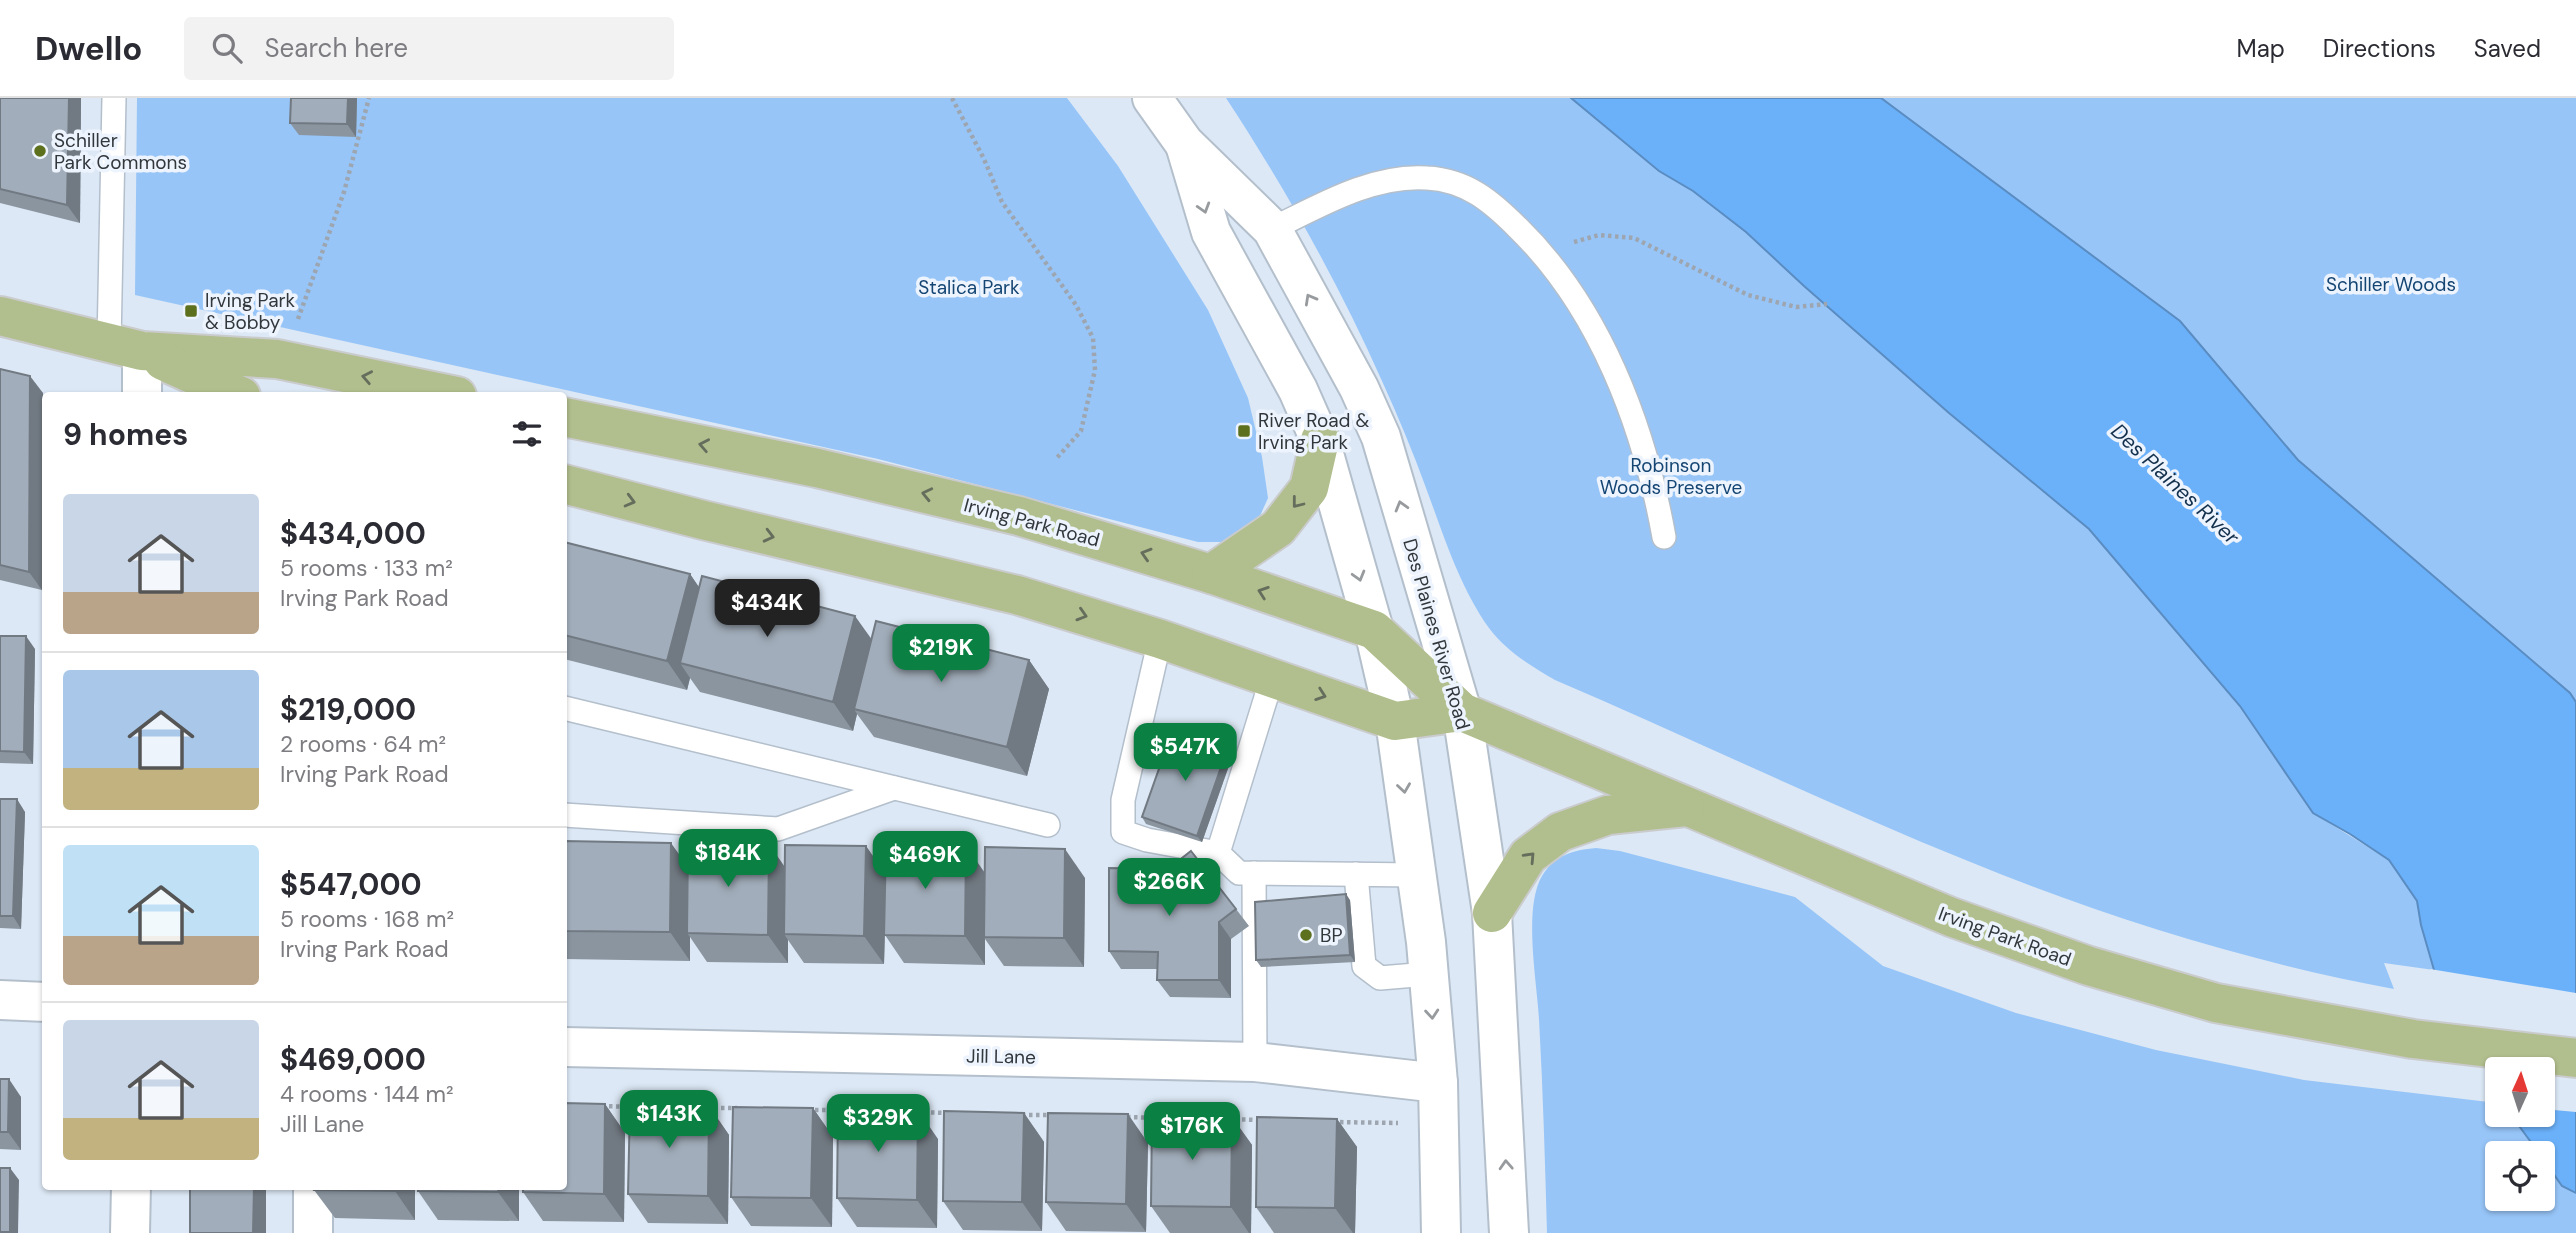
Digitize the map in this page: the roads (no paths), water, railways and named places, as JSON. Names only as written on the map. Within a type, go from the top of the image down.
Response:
[{"type":"main road","name":"Des Plaines River Road","points":[[1152,98],[1184,143],[1272,229],[1359,388],[1381,437],[1462,712],[1492,914],[1509,1233]]},
{"type":"main road","name":"Des Plaines River Road","points":[[1184,143],[1211,232],[1298,390],[1320,440],[1374,630],[1395,721],[1428,974],[1438,1083],[1441,1233]]},
{"type":"main road","points":[[0,316],[125,347],[232,392]]},
{"type":"main road","points":[[125,347],[141,392]]},
{"type":"main road","points":[[125,347],[277,359],[438,392]]},
{"type":"main road","name":"Irving Park Road","points":[[567,418],[817,468],[1006,513],[1211,574],[1374,630],[1462,712],[1951,917],[2089,966],[2216,1003],[2413,1039],[2576,1058]]},
{"type":"main road","points":[[1211,574],[1278,528],[1309,488],[1320,440]]},
{"type":"main road","name":"Irving Park Road","points":[[567,485],[1017,595],[1160,639],[1395,721],[1462,712]]},
{"type":"main road","points":[[1492,914],[1528,856],[1560,832],[1608,815],[1691,806]]},
{"type":"main road","points":[[0,1000],[42,1003]]},
{"type":"main road","name":"Jill Lane","points":[[567,1047],[1255,1062],[1438,1083]]},
{"type":"main road","points":[[130,1233],[131,1190]]},
{"type":"main road","points":[[313,1190],[313,1233]]},
{"type":"lane","points":[[114,98],[125,347]]},
{"type":"lane","points":[[1272,229],[1323,204],[1396,179],[1429,178],[1460,185],[1492,202],[1542,251],[1586,316],[1613,370],[1640,438],[1657,495],[1664,537]]},
{"type":"lane","points":[[1160,639],[1123,800],[1123,832],[1147,841],[1218,853],[1239,873],[1416,875]]},
{"type":"lane","points":[[1218,853],[1272,678]]},
{"type":"lane","points":[[567,709],[1048,825]]},
{"type":"lane","points":[[567,815],[778,829],[894,788]]},
{"type":"lane","points":[[1254,873],[1255,1062]]},
{"type":"lane","points":[[1356,874],[1364,966],[1380,978],[1428,974]]},
{"type":"water","name":"Des Plaines River","points":[[1571,98],[1881,98],[2180,321],[2298,460],[2570,693],[2576,702],[2576,1193],[2562,1186],[2555,1176],[2555,1141],[2530,1141],[2520,1127],[2555,1127],[2555,1057],[2485,1057],[2485,1069],[2434,970],[2417,901],[2389,860],[2313,813],[2240,706],[2089,529],[1949,413],[1746,232],[1693,191],[1659,171]]},
{"type":"place","name":"Schiller Park Commons","points":[[40,151]]},
{"type":"place","name":"Irving Park & Bobby","points":[[191,311]]},
{"type":"place","name":"River Road & Irving Park","points":[[1244,431]]},
{"type":"place","name":"BP","points":[[1306,935]]},
{"type":"park label","name":"Schiller Woods","points":[[2391,284]]},
{"type":"park label","name":"Stalica Park","points":[[969,287]]},
{"type":"park label","name":"Robinson Woods Preserve","points":[[1671,476]]}]
